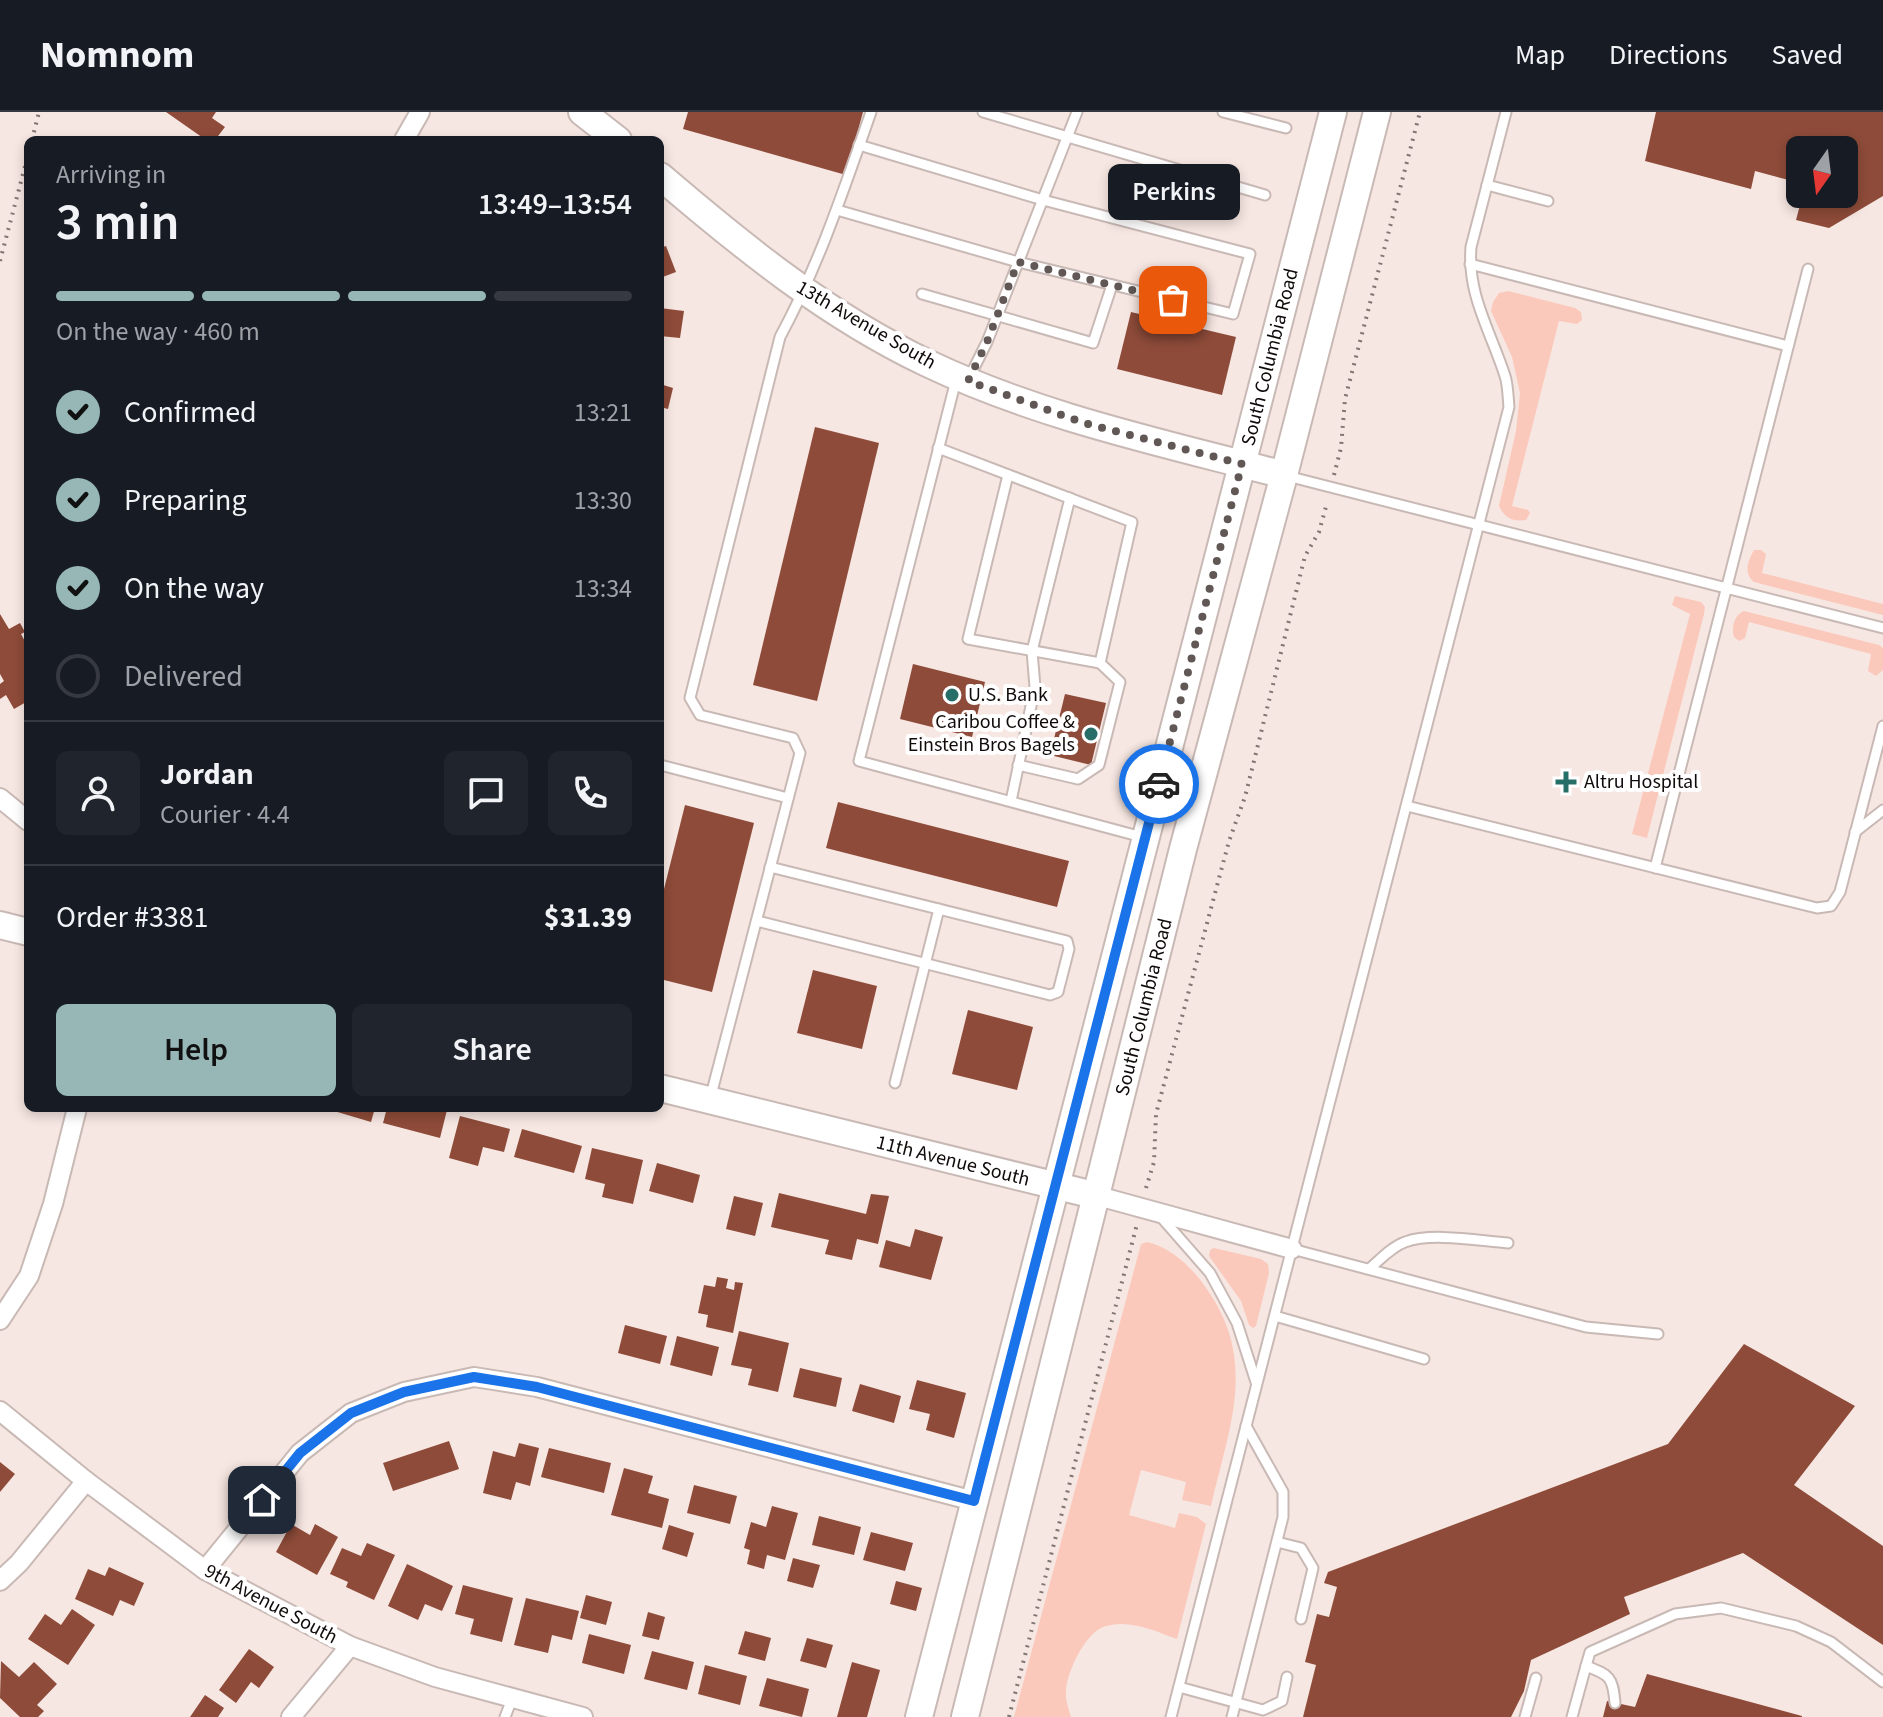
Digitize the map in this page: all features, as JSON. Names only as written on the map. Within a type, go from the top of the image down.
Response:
[{"type":"main road","points":[[582,112],[613,136]]},
{"type":"main road","name":"South Columbia Road","points":[[919,1717],[1333,112]]},
{"type":"main road","name":"South Columbia Road","points":[[965,1717],[1183,849],[1284,475],[1377,112]]},
{"type":"main road","name":"13th Avenue South","points":[[664,179],[805,291],[864,329],[927,363],[1084,423],[1284,475]]},
{"type":"main road","points":[[0,925],[24,931]]},
{"type":"main road","name":"11th Avenue South","points":[[664,1089],[1098,1196]]},
{"type":"street","points":[[406,136],[420,112]]},
{"type":"street","points":[[0,798],[24,818]]},
{"type":"street","points":[[0,1320],[29,1276],[53,1204],[76,1112]]},
{"type":"street","name":"11th Avenue South","points":[[1098,1196],[1292,1249]]},
{"type":"street","points":[[205,1570],[300,1453],[351,1413],[404,1392],[474,1377],[537,1387],[974,1501]]},
{"type":"street","name":"9th Avenue South","points":[[0,1411],[86,1481],[205,1570],[350,1646],[435,1677],[583,1717]]},
{"type":"street","points":[[0,1581],[19,1563],[86,1481]]},
{"type":"street","points":[[291,1717],[350,1646]]},
{"type":"lane","points":[[710,1101],[800,753],[793,738],[700,715],[690,698],[780,337],[805,291],[871,112]]},
{"type":"lane","points":[[983,112],[1265,195]]},
{"type":"lane","points":[[1077,112],[996,317],[962,378],[938,448],[859,761],[1145,838]]},
{"type":"lane","points":[[1223,112],[1286,128]]},
{"type":"lane","points":[[1171,1717],[1509,407],[1507,379],[1474,296],[1470,264],[1471,247],[1506,112]]},
{"type":"lane","points":[[837,210],[1018,262],[1233,314],[1250,254],[1043,200],[859,145]]},
{"type":"lane","points":[[1487,185],[1548,201]]},
{"type":"lane","points":[[1470,264],[1788,346]]},
{"type":"lane","points":[[1655,868],[1808,269]]},
{"type":"lane","points":[[922,294],[1093,343],[1112,285]]},
{"type":"lane","points":[[938,448],[1132,522],[1100,663]]},
{"type":"lane","points":[[1008,475],[968,639],[1100,663],[1120,682],[1099,765],[1078,779],[1018,765]]},
{"type":"lane","points":[[1284,475],[1883,628]]},
{"type":"lane","points":[[1011,801],[1035,687],[1032,651],[1070,498]]},
{"type":"lane","points":[[1407,806],[1817,908],[1831,906],[1840,892],[1883,726]]},
{"type":"lane","points":[[664,766],[788,798]]},
{"type":"lane","points":[[1855,832],[1883,810]]},
{"type":"lane","points":[[757,921],[1050,995],[1058,992],[1066,964],[1067,941],[770,867]]},
{"type":"lane","points":[[895,1083],[939,909]]},
{"type":"lane","points":[[1157,1212],[1210,1273],[1237,1323],[1257,1386]]},
{"type":"lane","points":[[1369,1269],[1394,1247],[1407,1241],[1443,1238],[1508,1243]]},
{"type":"lane","points":[[1292,1249],[1586,1327],[1658,1334]]},
{"type":"lane","points":[[1275,1316],[1424,1359]]},
{"type":"lane","points":[[1232,1717],[1283,1517],[1283,1492],[1246,1426]]},
{"type":"lane","points":[[1277,1542],[1301,1548],[1313,1568],[1301,1619]]},
{"type":"lane","points":[[1572,1717],[1590,1652],[1675,1614],[1721,1608],[1796,1626],[1831,1642],[1883,1682]]},
{"type":"lane","points":[[1586,1666],[1607,1674],[1614,1685],[1615,1703]]},
{"type":"lane","points":[[1179,1687],[1263,1710],[1282,1701],[1287,1677]]},
{"type":"lane","points":[[1525,1717],[1536,1678]]},
{"type":"lane","points":[[505,1717],[512,1699]]},
{"type":"path","points":[[33,136],[39,112]]},
{"type":"path","points":[[1339,456],[1345,399],[1420,112]]},
{"type":"path","points":[[0,261],[24,170]]},
{"type":"path","points":[[1154,1162],[1156,1114],[1229,841],[1245,797],[1305,556],[1319,532]]},
{"type":"path","points":[[1009,1717],[1130,1258]]},
{"type":"shaded area","points":[[1508,291],[1575,308],[1581,312],[1582,320],[1577,324],[1559,321],[1512,506],[1528,510],[1530,513],[1526,520],[1513,520],[1499,506],[1516,431],[1520,393],[1512,357],[1491,311],[1499,293]]},
{"type":"shaded area","points":[[1754,550],[1766,554],[1762,573],[1883,604],[1883,615],[1754,582],[1748,571],[1748,563]]},
{"type":"shaded area","points":[[1675,596],[1701,602],[1705,607],[1647,838],[1632,834],[1690,614],[1672,605]]},
{"type":"shaded area","points":[[1744,611],[1879,645],[1883,648],[1883,670],[1876,676],[1868,671],[1871,654],[1749,622],[1745,638],[1739,641],[1734,637],[1733,626],[1738,615]]},
{"type":"shaded area","points":[[1147,1242],[1177,1257],[1201,1281],[1219,1309],[1230,1337],[1235,1364],[1232,1418],[1211,1506],[1182,1500],[1186,1482],[1141,1470],[1129,1515],[1175,1528],[1179,1513],[1197,1517],[1206,1524],[1177,1639],[1132,1625],[1103,1627],[1083,1646],[1069,1675],[1066,1695],[1071,1717],[1014,1717],[1141,1244]]},
{"type":"shaded area","points":[[1214,1248],[1261,1259],[1268,1264],[1269,1273],[1253,1328],[1249,1325],[1241,1301],[1209,1256]]},
{"type":"building","points":[[166,112],[216,112],[212,118],[225,127],[218,136],[200,136]]},
{"type":"building","points":[[688,112],[863,112],[846,175],[683,129]]},
{"type":"building","points":[[1656,112],[1883,112],[1883,196],[1829,228],[1796,220],[1799,208],[1858,208],[1858,136],[1786,136],[1786,179],[1755,171],[1751,189],[1645,161]]},
{"type":"building","points":[[664,247],[676,272],[664,276]]},
{"type":"building","points":[[664,308],[684,311],[680,338],[664,336]]},
{"type":"building","points":[[1131,312],[1236,337],[1222,395],[1117,369]]},
{"type":"building","points":[[664,385],[673,388],[668,409],[664,408]]},
{"type":"building","points":[[815,427],[879,443],[817,701],[753,685]]},
{"type":"building","points":[[0,614],[9,629],[20,623],[24,630],[21,634],[24,640],[24,703],[14,709],[6,695],[0,699],[0,684],[4,681],[0,674]]},
{"type":"building","points":[[913,664],[985,682],[972,737],[900,719]]},
{"type":"building","points":[[1065,694],[1106,703],[1091,765],[1050,755]]},
{"type":"building","points":[[838,802],[1069,861],[1057,907],[826,848]]},
{"type":"building","points":[[685,805],[754,823],[712,992],[664,980],[664,889]]},
{"type":"building","points":[[813,970],[877,986],[862,1049],[797,1033]]},
{"type":"building","points":[[968,1010],[1033,1027],[1017,1090],[952,1074]]},
{"type":"building","points":[[337,1112],[374,1112],[371,1122]]},
{"type":"building","points":[[386,1112],[446,1112],[440,1138],[383,1123]]},
{"type":"building","points":[[460,1116],[510,1129],[504,1152],[483,1147],[478,1166],[449,1158]]},
{"type":"building","points":[[522,1129],[582,1146],[574,1173],[514,1157]]},
{"type":"building","points":[[592,1148],[643,1160],[633,1204],[602,1197],[605,1184],[585,1179]]},
{"type":"building","points":[[657,1163],[700,1175],[693,1203],[649,1191]]},
{"type":"building","points":[[779,1193],[866,1214],[871,1194],[889,1196],[878,1244],[857,1239],[852,1260],[825,1254],[829,1240],[771,1227]]},
{"type":"building","points":[[734,1196],[763,1203],[755,1236],[726,1229]]},
{"type":"building","points":[[915,1229],[943,1237],[931,1280],[879,1267],[886,1240],[910,1247]]},
{"type":"building","points":[[717,1277],[728,1279],[726,1288],[734,1290],[735,1282],[743,1283],[733,1333],[706,1327],[708,1315],[698,1313],[704,1285],[715,1287]]},
{"type":"building","points":[[625,1325],[667,1336],[660,1364],[618,1353]]},
{"type":"building","points":[[739,1331],[789,1343],[778,1392],[748,1385],[752,1369],[731,1365]]},
{"type":"building","points":[[677,1336],[719,1347],[712,1376],[670,1365]]},
{"type":"building","points":[[1744,1344],[1855,1406],[1794,1485],[1883,1546],[1883,1645],[1743,1553],[1624,1597],[1630,1614],[1531,1660],[1524,1691],[1511,1717],[1303,1717],[1316,1665],[1305,1662],[1317,1614],[1329,1617],[1337,1587],[1324,1583],[1328,1572],[1668,1444]]},
{"type":"building","points":[[800,1368],[842,1378],[836,1407],[793,1397]]},
{"type":"building","points":[[917,1380],[966,1393],[954,1438],[926,1430],[930,1414],[909,1409]]},
{"type":"building","points":[[860,1384],[901,1396],[894,1423],[852,1411]]},
{"type":"building","points":[[449,1441],[459,1469],[393,1491],[383,1463]]},
{"type":"building","points":[[519,1443],[539,1448],[530,1486],[516,1482],[511,1500],[483,1493],[493,1451],[515,1457]]},
{"type":"building","points":[[549,1448],[611,1463],[604,1493],[541,1477]]},
{"type":"building","points":[[0,1462],[15,1474],[0,1492]]},
{"type":"building","points":[[624,1468],[653,1476],[648,1493],[669,1499],[662,1528],[611,1515]]},
{"type":"building","points":[[694,1485],[737,1496],[730,1524],[687,1513]]},
{"type":"building","points":[[772,1506],[798,1513],[785,1560],[767,1555],[764,1569],[747,1564],[750,1550],[744,1548],[751,1522],[766,1527]]},
{"type":"building","points":[[819,1516],[861,1527],[854,1555],[812,1545]]},
{"type":"building","points":[[291,1524],[310,1535],[315,1524],[338,1537],[317,1575],[276,1552]]},
{"type":"building","points":[[669,1525],[694,1533],[687,1557],[662,1549]]},
{"type":"building","points":[[871,1532],[913,1543],[905,1571],[863,1560]]},
{"type":"building","points":[[367,1543],[395,1555],[374,1600],[346,1587],[348,1582],[330,1574],[342,1548],[361,1556]]},
{"type":"building","points":[[793,1558],[820,1565],[813,1588],[787,1581]]},
{"type":"building","points":[[407,1564],[453,1586],[442,1611],[425,1604],[418,1620],[388,1606]]},
{"type":"building","points":[[109,1567],[144,1583],[134,1606],[120,1600],[113,1616],[75,1599],[88,1569],[105,1576]]},
{"type":"building","points":[[896,1581],[922,1588],[916,1611],[890,1604]]},
{"type":"building","points":[[463,1585],[513,1598],[502,1642],[470,1634],[474,1619],[455,1614]]},
{"type":"building","points":[[586,1595],[612,1602],[606,1625],[580,1618]]},
{"type":"building","points":[[526,1598],[579,1611],[572,1640],[552,1635],[548,1653],[514,1645]]},
{"type":"building","points":[[72,1609],[95,1625],[68,1665],[28,1639],[45,1614],[61,1625]]},
{"type":"building","points":[[648,1612],[665,1617],[659,1640],[642,1636]]},
{"type":"building","points":[[745,1631],[771,1638],[765,1661],[738,1654]]},
{"type":"building","points":[[589,1634],[631,1645],[624,1674],[582,1663]]},
{"type":"building","points":[[807,1638],[833,1645],[826,1668],[800,1661]]},
{"type":"building","points":[[249,1649],[274,1667],[259,1688],[251,1682],[236,1703],[219,1690]]},
{"type":"building","points":[[652,1651],[694,1662],[687,1690],[644,1679]]},
{"type":"building","points":[[1,1661],[19,1677],[34,1662],[57,1684],[37,1705],[44,1711],[38,1717],[20,1717],[0,1698]]},
{"type":"building","points":[[852,1662],[880,1670],[867,1717],[837,1717]]},
{"type":"building","points":[[705,1665],[747,1676],[740,1705],[698,1694]]},
{"type":"building","points":[[1647,1674],[1802,1717],[1603,1717],[1607,1701],[1635,1707]]},
{"type":"building","points":[[767,1678],[809,1689],[802,1717],[759,1706]]},
{"type":"building","points":[[205,1695],[224,1708],[218,1717],[190,1717]]},
{"type":"way so far","points":[[1159,784],[1242,464],[1084,423],[968,381],[987,342],[1018,262],[1173,300]]},
{"type":"place","name":"Perkins","points":[[1173,300]]},
{"type":"place","name":"U.S. Bank","points":[[952,695]]},
{"type":"place","name":"Caribou Coffee & Einstein Bros Bagels","points":[[1091,734]]},
{"type":"place","name":"Altru Hospital","points":[[1566,782]]},
{"type":"route","points":[[262,1500],[300,1453],[351,1413],[404,1392],[474,1377],[537,1387],[974,1501],[1159,784]]}]
